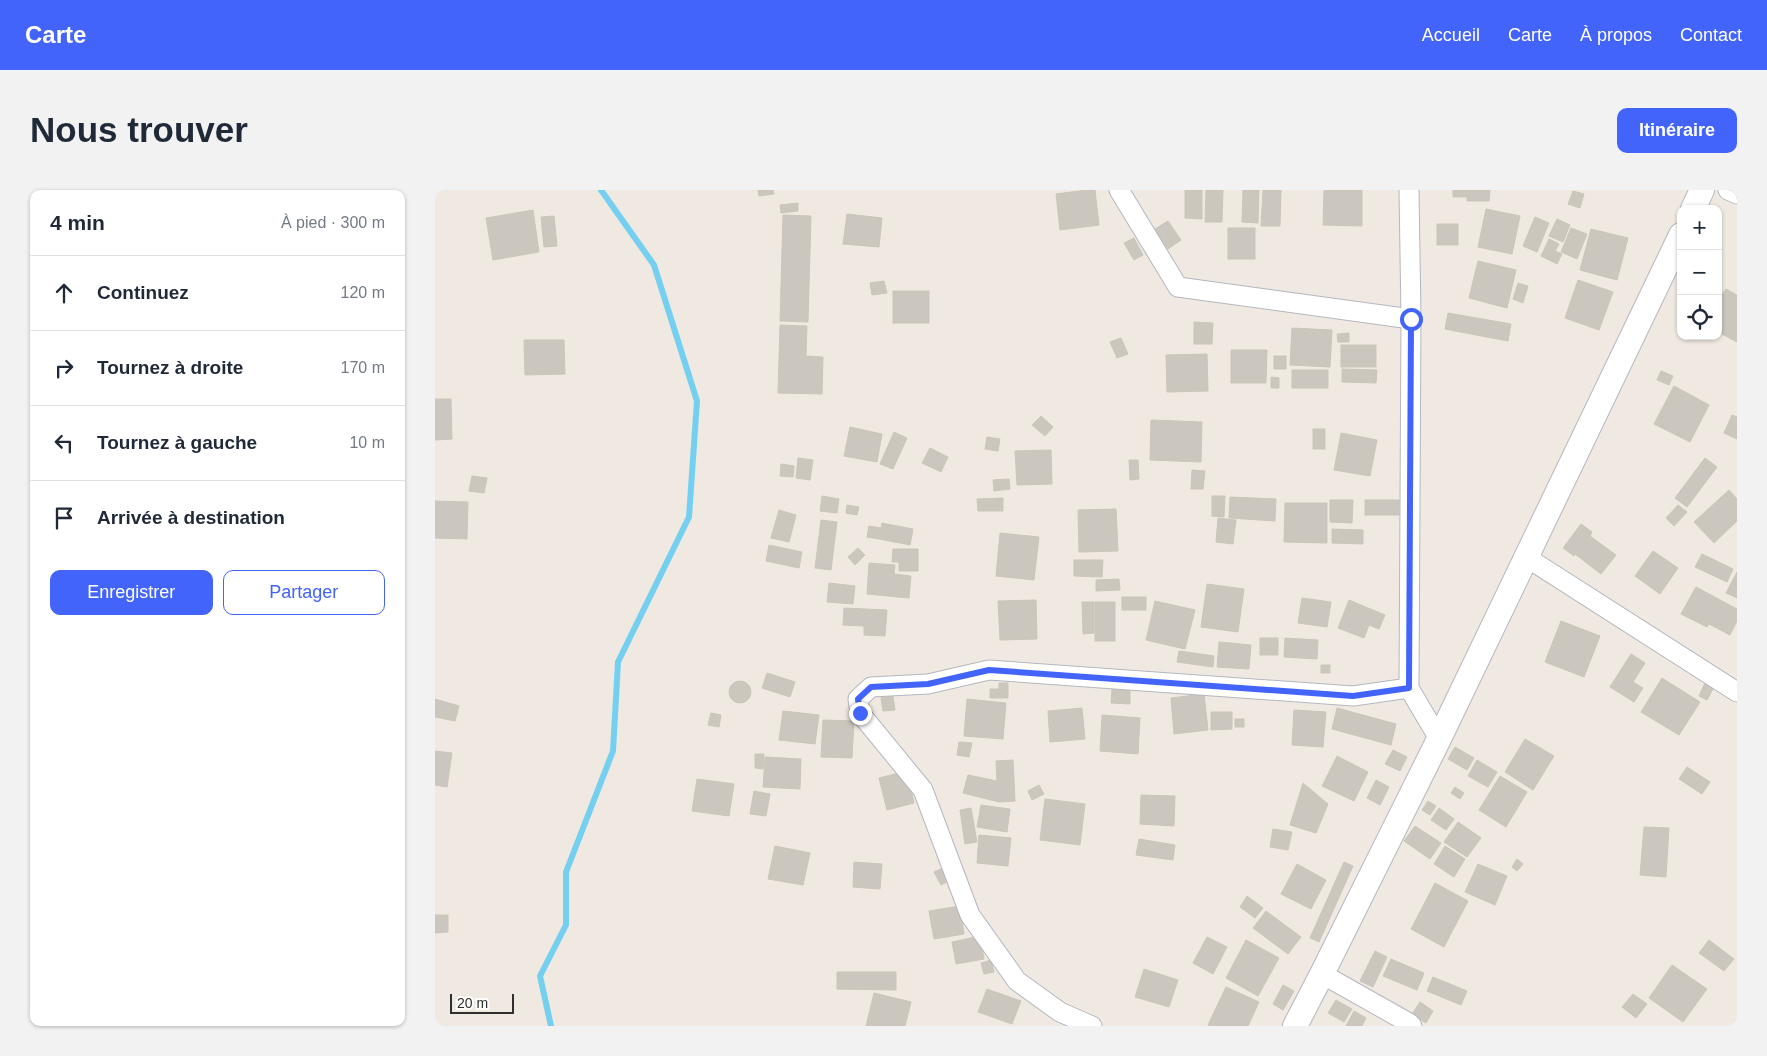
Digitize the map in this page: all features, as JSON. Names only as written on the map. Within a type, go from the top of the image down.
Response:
[{"type":"street","points":[[1119,190],[1178,286],[1411,319]]},
{"type":"street","points":[[1409,190],[1411,319],[1409,688],[1439,738]]},
{"type":"street","points":[[1695,205],[1702,190]]},
{"type":"street","points":[[1728,190],[1737,194]]},
{"type":"street","points":[[1295,1026],[1439,738],[1677,243]]},
{"type":"street","points":[[1526,557],[1737,692]]},
{"type":"street","points":[[1092,1026],[1060,1012],[1017,981],[970,915],[923,790],[860,713],[858,699],[871,687],[928,684],[989,670],[1353,696],[1409,688]]},
{"type":"street","points":[[1322,974],[1412,1026]]},
{"type":"building","points":[[758,190],[773,190],[774,194],[759,196]]},
{"type":"building","points":[[1095,190],[1099,225],[1060,230],[1056,194]]},
{"type":"building","points":[[1185,190],[1202,190],[1202,219],[1185,218]]},
{"type":"building","points":[[1206,190],[1223,190],[1222,222],[1205,222]]},
{"type":"building","points":[[1243,190],[1259,190],[1258,223],[1242,222]]},
{"type":"building","points":[[1263,190],[1281,190],[1280,226],[1261,226]]},
{"type":"building","points":[[1324,190],[1362,190],[1362,226],[1323,225]]},
{"type":"building","points":[[1453,190],[1490,190],[1489,201],[1467,201],[1467,197],[1453,197]]},
{"type":"building","points":[[1573,191],[1584,194],[1580,208],[1568,204]]},
{"type":"building","points":[[798,203],[798,211],[781,213],[780,205]]},
{"type":"building","points":[[1486,209],[1520,216],[1512,254],[1478,247]]},
{"type":"building","points":[[533,210],[539,252],[493,260],[486,218]]},
{"type":"building","points":[[847,214],[882,218],[879,247],[843,244]]},
{"type":"building","points":[[783,215],[811,216],[808,322],[780,321]]},
{"type":"building","points":[[554,216],[557,246],[544,247],[541,217]]},
{"type":"building","points":[[1535,217],[1549,223],[1537,252],[1523,246]]},
{"type":"building","points":[[1557,219],[1570,225],[1563,242],[1549,236]]},
{"type":"building","points":[[1168,221],[1181,240],[1168,249],[1155,229]]},
{"type":"building","points":[[1437,224],[1458,224],[1458,245],[1437,245]]},
{"type":"building","points":[[1228,228],[1255,228],[1255,259],[1228,259]]},
{"type":"building","points":[[1571,228],[1587,234],[1577,259],[1561,252]]},
{"type":"building","points":[[1591,229],[1628,238],[1617,280],[1580,270]]},
{"type":"building","points":[[1134,238],[1143,255],[1134,260],[1124,243]]},
{"type":"building","points":[[1549,239],[1559,244],[1555,251],[1562,254],[1557,264],[1541,256]]},
{"type":"building","points":[[1478,261],[1516,270],[1507,308],[1469,298]]},
{"type":"building","points":[[1578,280],[1613,292],[1599,330],[1565,318]]},
{"type":"building","points":[[884,281],[887,293],[872,295],[870,283]]},
{"type":"building","points":[[1518,283],[1528,286],[1523,303],[1513,299]]},
{"type":"building","points":[[1726,289],[1737,295],[1737,342],[1722,334],[1722,296]]},
{"type":"building","points":[[893,291],[929,291],[929,323],[893,323]]},
{"type":"building","points":[[1448,313],[1511,324],[1508,341],[1445,329]]},
{"type":"building","points":[[1194,322],[1213,323],[1212,344],[1194,344]]},
{"type":"building","points":[[780,325],[807,326],[806,356],[823,357],[822,394],[778,393]]},
{"type":"building","points":[[1292,328],[1332,330],[1330,367],[1290,365]]},
{"type":"building","points":[[1349,333],[1349,342],[1338,342],[1337,334]]},
{"type":"building","points":[[1121,338],[1128,354],[1117,358],[1110,342]]},
{"type":"building","points":[[524,340],[564,340],[565,374],[525,375]]},
{"type":"building","points":[[1341,345],[1376,345],[1376,367],[1341,367]]},
{"type":"building","points":[[1231,350],[1267,350],[1266,383],[1231,383]]},
{"type":"building","points":[[1207,354],[1208,391],[1167,392],[1166,355]]},
{"type":"building","points":[[1274,356],[1286,356],[1286,369],[1274,369]]},
{"type":"building","points":[[1342,369],[1377,370],[1376,383],[1342,382]]},
{"type":"building","points":[[1292,370],[1328,370],[1328,388],[1292,388]]},
{"type":"building","points":[[1661,371],[1673,376],[1669,385],[1657,380]]},
{"type":"building","points":[[1271,377],[1279,378],[1279,388],[1271,388]]},
{"type":"building","points":[[1674,386],[1709,405],[1690,442],[1654,424]]},
{"type":"building","points":[[435,399],[451,399],[452,439],[435,440]]},
{"type":"building","points":[[1732,415],[1737,417],[1737,439],[1724,433]]},
{"type":"building","points":[[1041,416],[1053,427],[1045,436],[1032,425]]},
{"type":"building","points":[[1151,420],[1202,422],[1201,462],[1150,460]]},
{"type":"building","points":[[850,427],[882,434],[877,462],[844,456]]},
{"type":"building","points":[[1313,429],[1325,429],[1325,449],[1313,449]]},
{"type":"building","points":[[894,432],[907,438],[893,469],[880,464]]},
{"type":"building","points":[[1341,433],[1377,440],[1370,476],[1334,470]]},
{"type":"building","points":[[987,437],[1000,439],[998,451],[985,449]]},
{"type":"building","points":[[930,448],[948,457],[941,472],[922,463]]},
{"type":"building","points":[[1051,450],[1052,484],[1017,485],[1015,451]]},
{"type":"building","points":[[798,458],[813,460],[810,480],[796,478]]},
{"type":"building","points":[[1705,458],[1717,467],[1687,507],[1675,498]]},
{"type":"building","points":[[1129,460],[1138,460],[1139,479],[1130,480]]},
{"type":"building","points":[[781,464],[794,466],[793,477],[780,476]]},
{"type":"building","points":[[1192,470],[1205,471],[1203,489],[1191,489]]},
{"type":"building","points":[[472,476],[487,478],[484,493],[469,491]]},
{"type":"building","points":[[1009,479],[1010,489],[994,491],[993,480]]},
{"type":"building","points":[[1729,490],[1737,499],[1737,521],[1714,543],[1694,522]]},
{"type":"building","points":[[822,496],[839,499],[837,513],[820,511]]},
{"type":"building","points":[[1212,496],[1225,496],[1224,517],[1212,516]]},
{"type":"building","points":[[1230,497],[1276,499],[1275,521],[1229,518]]},
{"type":"building","points":[[1003,498],[1003,511],[978,511],[977,499]]},
{"type":"building","points":[[1330,500],[1353,500],[1352,523],[1330,522]]},
{"type":"building","points":[[1365,500],[1399,500],[1399,515],[1365,515]]},
{"type":"building","points":[[435,501],[468,502],[467,539],[435,538]]},
{"type":"building","points":[[1285,503],[1327,503],[1327,543],[1284,542]]},
{"type":"building","points":[[847,505],[859,507],[857,515],[846,513]]},
{"type":"building","points":[[1678,505],[1687,512],[1674,526],[1666,518]]},
{"type":"building","points":[[1116,509],[1118,551],[1079,552],[1078,510]]},
{"type":"building","points":[[779,510],[796,515],[789,542],[771,538]]},
{"type":"building","points":[[1218,518],[1236,520],[1233,544],[1216,542]]},
{"type":"building","points":[[821,520],[837,522],[831,570],[815,568]]},
{"type":"building","points":[[882,523],[913,529],[910,545],[879,539]]},
{"type":"building","points":[[1581,524],[1592,532],[1590,536],[1616,555],[1601,574],[1575,554],[1574,556],[1563,548]]},
{"type":"building","points":[[869,526],[881,528],[879,539],[867,537]]},
{"type":"building","points":[[1332,529],[1363,530],[1363,544],[1332,543]]},
{"type":"building","points":[[1000,533],[1039,537],[1034,580],[996,576]]},
{"type":"building","points":[[769,545],[802,552],[799,568],[766,561]]},
{"type":"building","points":[[858,548],[865,555],[855,565],[848,557]]},
{"type":"building","points":[[893,549],[918,549],[918,571],[899,571],[899,562],[892,562]]},
{"type":"building","points":[[1653,551],[1678,568],[1660,594],[1635,576]]},
{"type":"building","points":[[1702,554],[1733,569],[1727,582],[1695,567]]},
{"type":"building","points":[[1074,560],[1103,560],[1102,577],[1074,576]]},
{"type":"building","points":[[869,563],[895,565],[894,574],[911,576],[909,598],[867,594]]},
{"type":"building","points":[[1737,572],[1737,598],[1726,593]]},
{"type":"building","points":[[1119,579],[1120,590],[1096,591],[1096,580]]},
{"type":"building","points":[[829,583],[855,586],[853,604],[827,602]]},
{"type":"building","points":[[1207,584],[1244,589],[1238,632],[1201,627]]},
{"type":"building","points":[[1696,587],[1737,609],[1737,621],[1730,635],[1709,624],[1707,627],[1681,614]]},
{"type":"building","points":[[1122,597],[1146,597],[1146,610],[1122,610]]},
{"type":"building","points":[[1302,598],[1331,602],[1327,627],[1298,623]]},
{"type":"building","points":[[1036,600],[1037,639],[1000,640],[998,601]]},
{"type":"building","points":[[1349,600],[1385,615],[1379,629],[1369,625],[1364,638],[1338,628]]},
{"type":"building","points":[[1155,601],[1195,610],[1185,649],[1146,640]]},
{"type":"building","points":[[1082,602],[1094,602],[1094,633],[1083,634]]},
{"type":"building","points":[[1095,602],[1115,602],[1115,641],[1095,641]]},
{"type":"building","points":[[844,608],[887,610],[885,636],[864,635],[864,626],[843,625]]},
{"type":"building","points":[[1561,621],[1600,636],[1584,677],[1545,662]]},
{"type":"building","points":[[1260,638],[1278,638],[1278,655],[1260,655]]},
{"type":"building","points":[[1285,638],[1318,640],[1317,659],[1284,657]]},
{"type":"building","points":[[1219,642],[1251,645],[1249,669],[1217,667]]},
{"type":"building","points":[[1179,651],[1214,656],[1213,667],[1177,662]]},
{"type":"building","points":[[1631,654],[1645,663],[1633,682],[1643,688],[1634,702],[1610,687]]},
{"type":"building","points":[[1321,665],[1330,665],[1330,673],[1321,673]]},
{"type":"building","points":[[767,673],[795,682],[790,697],[762,688]]},
{"type":"building","points":[[1662,678],[1700,702],[1679,735],[1641,712]]},
{"type":"building","points":[[740,681],[748,684],[751,692],[748,700],[740,703],[732,700],[729,692],[732,684]]},
{"type":"building","points":[[999,683],[1008,683],[1008,698],[990,698],[990,689],[999,689]]},
{"type":"building","points":[[1705,683],[1714,687],[1707,700],[1699,696]]},
{"type":"building","points":[[1112,689],[1130,690],[1130,704],[1111,703]]},
{"type":"building","points":[[1204,694],[1208,730],[1174,734],[1171,698]]},
{"type":"building","points":[[893,696],[895,710],[883,711],[881,698]]},
{"type":"building","points":[[435,699],[459,706],[455,721],[435,717]]},
{"type":"building","points":[[967,699],[1006,703],[1003,739],[964,736]]},
{"type":"building","points":[[1082,708],[1085,739],[1050,742],[1048,711]]},
{"type":"building","points":[[1337,708],[1396,724],[1391,745],[1332,729]]},
{"type":"building","points":[[1294,710],[1326,712],[1323,747],[1292,745]]},
{"type":"building","points":[[783,711],[819,715],[815,744],[779,740]]},
{"type":"building","points":[[1211,712],[1232,712],[1232,729],[1211,730]]},
{"type":"building","points":[[711,713],[721,715],[719,727],[708,725]]},
{"type":"building","points":[[1102,715],[1140,718],[1138,754],[1100,751]]},
{"type":"building","points":[[1235,719],[1244,719],[1244,727],[1235,727]]},
{"type":"building","points":[[823,720],[854,721],[852,758],[821,757]]},
{"type":"building","points":[[1525,739],[1554,756],[1533,790],[1505,772]]},
{"type":"building","points":[[959,742],[972,743],[969,757],[957,755]]},
{"type":"building","points":[[1455,747],[1474,758],[1467,770],[1448,759]]},
{"type":"building","points":[[1393,750],[1407,757],[1400,771],[1385,764]]},
{"type":"building","points":[[435,751],[452,753],[447,787],[435,785]]},
{"type":"building","points":[[755,754],[764,754],[763,769],[755,768]]},
{"type":"building","points":[[1337,756],[1368,772],[1354,801],[1322,786]]},
{"type":"building","points":[[765,757],[801,759],[800,789],[763,787]]},
{"type":"building","points":[[1013,760],[1015,801],[999,802],[963,793],[968,775],[997,781],[996,761]]},
{"type":"building","points":[[1477,760],[1497,772],[1488,787],[1468,776]]},
{"type":"building","points":[[1687,767],[1710,782],[1702,794],[1679,779]]},
{"type":"building","points":[[907,771],[914,803],[887,810],[879,778]]},
{"type":"building","points":[[1500,776],[1527,792],[1506,827],[1479,810]]},
{"type":"building","points":[[697,779],[734,784],[729,816],[692,811]]},
{"type":"building","points":[[1376,780],[1389,787],[1380,805],[1367,798]]},
{"type":"building","points":[[1303,783],[1328,804],[1316,833],[1290,825]]},
{"type":"building","points":[[1039,785],[1044,794],[1032,800],[1028,791]]},
{"type":"building","points":[[1455,787],[1464,793],[1460,799],[1451,793]]},
{"type":"building","points":[[754,791],[770,794],[766,816],[750,814]]},
{"type":"building","points":[[1141,795],[1175,796],[1174,826],[1140,824]]},
{"type":"building","points":[[1045,799],[1085,804],[1080,845],[1040,840]]},
{"type":"building","points":[[1428,801],[1436,806],[1430,815],[1422,810]]},
{"type":"building","points":[[981,805],[1010,809],[1007,832],[977,827]]},
{"type":"building","points":[[971,808],[977,842],[965,844],[960,810]]},
{"type":"building","points":[[1439,808],[1454,819],[1446,830],[1431,820]]},
{"type":"building","points":[[1458,822],[1481,838],[1467,857],[1444,842]]},
{"type":"building","points":[[1415,826],[1441,843],[1430,859],[1404,841]]},
{"type":"building","points":[[1644,827],[1669,828],[1666,877],[1640,875]]},
{"type":"building","points":[[1273,829],[1292,832],[1288,850],[1270,847]]},
{"type":"building","points":[[979,835],[1011,838],[1008,866],[977,863]]},
{"type":"building","points":[[1139,839],[1175,845],[1173,860],[1136,855]]},
{"type":"building","points":[[775,846],[810,853],[803,885],[768,879]]},
{"type":"building","points":[[1445,846],[1465,859],[1454,877],[1434,864]]},
{"type":"building","points":[[1517,859],[1523,864],[1517,871],[1512,867]]},
{"type":"building","points":[[854,862],[882,864],[880,889],[853,887]]},
{"type":"building","points":[[1344,862],[1353,866],[1319,942],[1310,938]]},
{"type":"building","points":[[1297,864],[1326,880],[1311,909],[1281,894]]},
{"type":"building","points":[[1478,864],[1507,876],[1495,905],[1465,892]]},
{"type":"building","points":[[943,868],[949,881],[941,885],[934,872]]},
{"type":"building","points":[[1435,883],[1468,901],[1444,947],[1411,929]]},
{"type":"building","points":[[1247,896],[1263,908],[1255,918],[1240,907]]},
{"type":"building","points":[[960,906],[964,934],[934,939],[929,911]]},
{"type":"building","points":[[1266,911],[1301,937],[1288,954],[1253,928]]},
{"type":"building","points":[[435,915],[448,915],[448,932],[435,933]]},
{"type":"building","points":[[980,936],[984,959],[956,964],[952,942]]},
{"type":"building","points":[[1207,937],[1227,947],[1213,974],[1193,963]]},
{"type":"building","points":[[1246,940],[1279,958],[1258,996],[1226,978]]},
{"type":"building","points":[[1709,940],[1734,959],[1724,971],[1699,953]]},
{"type":"building","points":[[1375,951],[1387,957],[1373,987],[1360,981]]},
{"type":"building","points":[[1391,959],[1424,973],[1417,990],[1383,976]]},
{"type":"building","points":[[991,960],[994,972],[984,974],[981,963]]},
{"type":"building","points":[[1672,965],[1707,989],[1683,1022],[1649,998]]},
{"type":"building","points":[[1144,969],[1178,980],[1169,1007],[1135,997]]},
{"type":"building","points":[[837,972],[896,972],[896,990],[837,989]]},
{"type":"building","points":[[1433,977],[1467,991],[1461,1005],[1427,991]]},
{"type":"building","points":[[1283,985],[1294,991],[1283,1010],[1273,1004]]},
{"type":"building","points":[[1226,987],[1259,1002],[1248,1026],[1208,1025]]},
{"type":"building","points":[[987,989],[1021,1001],[1012,1024],[978,1012]]},
{"type":"building","points":[[874,993],[911,1002],[905,1026],[866,1026]]},
{"type":"building","points":[[1633,994],[1647,1004],[1636,1018],[1622,1007]]},
{"type":"building","points":[[1336,1000],[1352,1009],[1344,1022],[1328,1013]]},
{"type":"building","points":[[1420,1002],[1433,1011],[1426,1023],[1412,1014]]},
{"type":"building","points":[[1354,1011],[1366,1018],[1362,1026],[1346,1026]]},
{"type":"waterway","points":[[551,1026],[540,976],[566,925],[566,872],[613,751],[618,662],[689,517],[697,401],[654,265],[601,190]]},
{"type":"route","points":[[860,713],[858,699],[871,687],[928,684],[989,670],[1353,696],[1409,688],[1411,319]]}]
